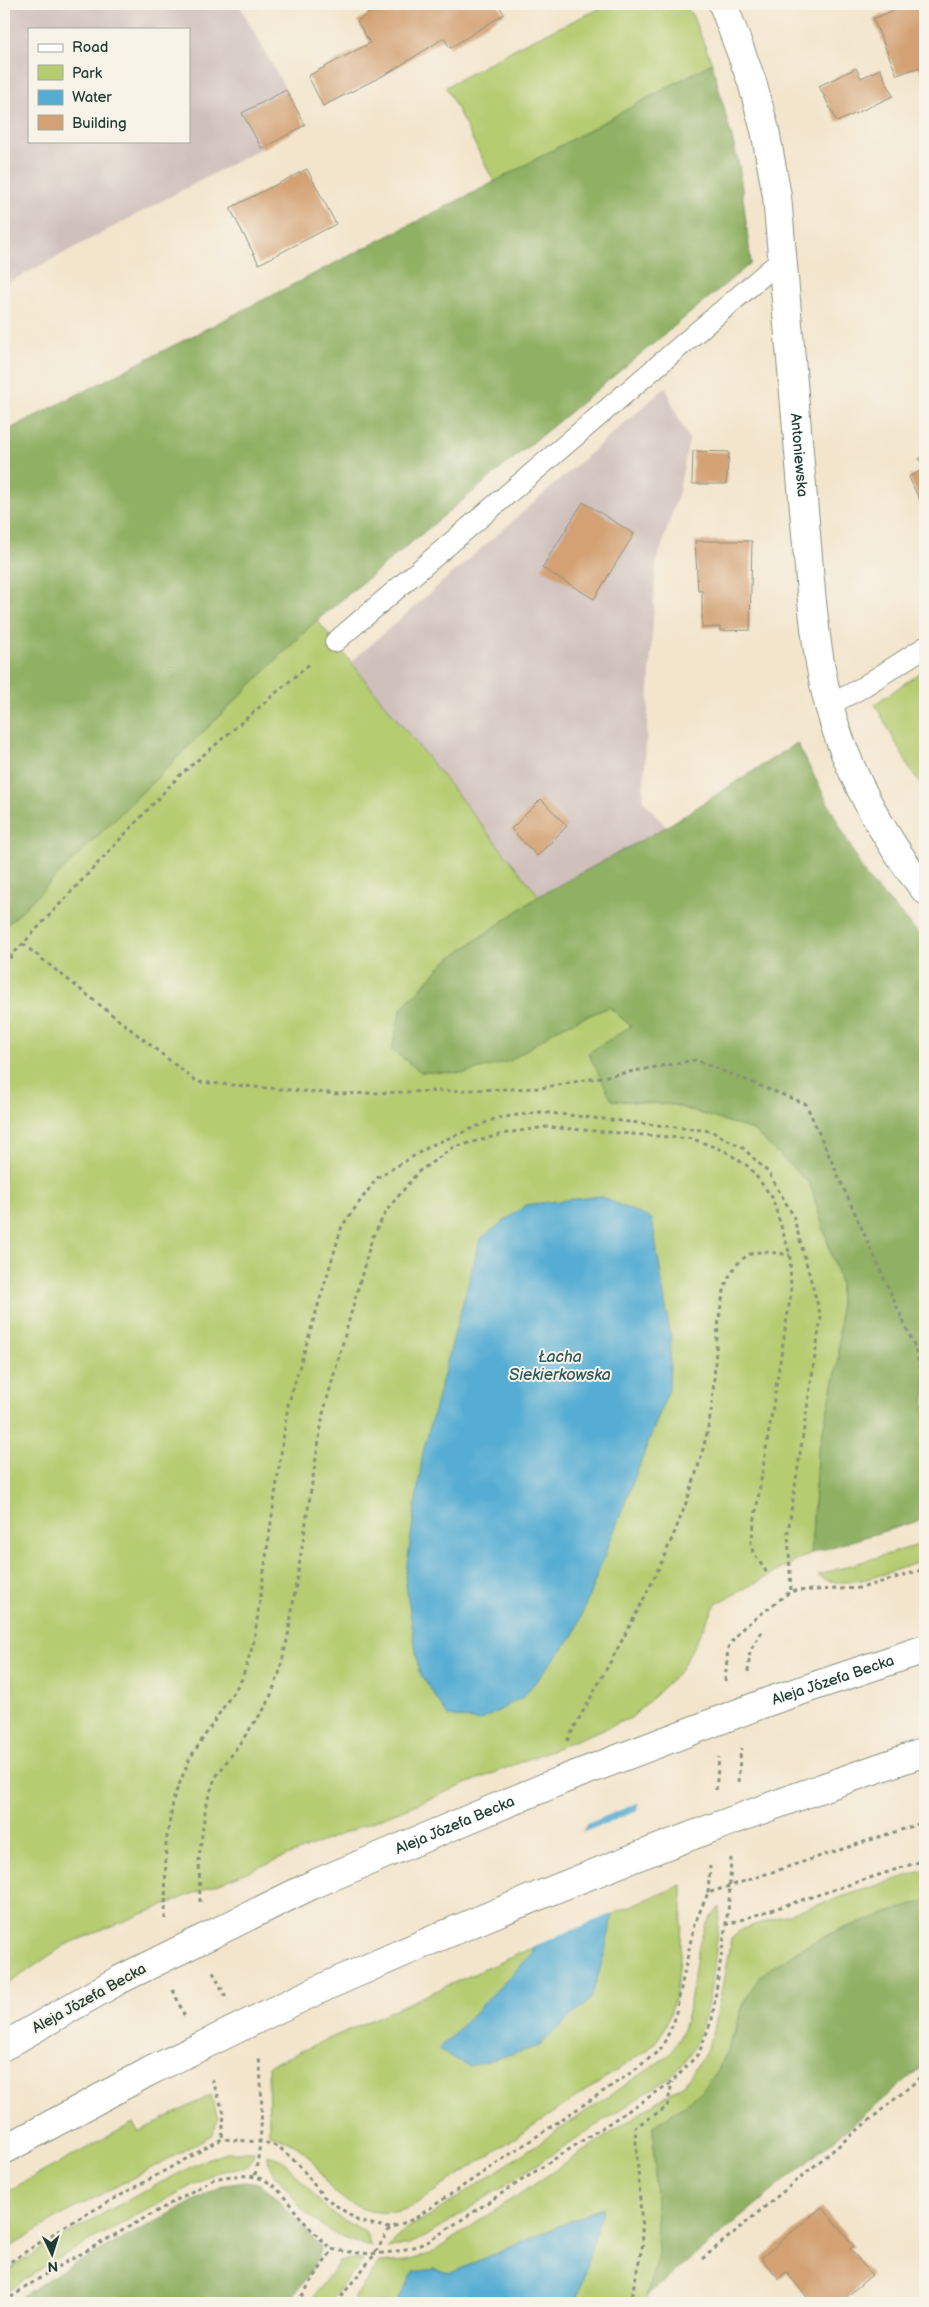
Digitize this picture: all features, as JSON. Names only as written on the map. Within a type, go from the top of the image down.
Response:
[{"type":"main road","name":"Antoniewska","points":[[723,4],[752,82],[765,130],[777,196],[811,592],[829,705],[858,780],[884,829],[925,890]]},
{"type":"main road","name":"Aleja Józefa Becka","points":[[4,2046],[119,1980],[314,1884],[562,1780],[770,1701],[925,1649]]},
{"type":"main road","points":[[4,2150],[152,2070],[359,1971],[587,1875],[801,1794],[925,1752]]},
{"type":"lane","points":[[336,642],[781,260]]},
{"type":"lane","points":[[829,705],[858,690],[925,647]]},
{"type":"path","points":[[4,964],[180,776],[336,642]]},
{"type":"path","points":[[23,944],[197,1082],[338,1094],[541,1088],[695,1060],[806,1104],[914,1345],[925,1384]]},
{"type":"path","points":[[165,1921],[166,1842],[174,1797],[190,1758],[242,1679],[254,1641],[288,1404],[342,1226],[377,1178],[432,1145],[497,1118],[540,1112],[711,1132],[743,1148],[768,1172],[793,1215],[821,1317],[788,1532],[791,1591]]},
{"type":"path","points":[[200,1908],[199,1858],[206,1804],[215,1778],[267,1705],[279,1674],[289,1626],[323,1414],[372,1238],[387,1210],[418,1172],[454,1147],[507,1132],[546,1127],[693,1139],[725,1152],[749,1168],[772,1197],[790,1255],[791,1293],[751,1544],[753,1552],[767,1572]]},
{"type":"path","points":[[565,1744],[654,1578],[691,1489],[711,1413],[723,1296],[730,1275],[742,1258],[759,1251],[790,1255]]},
{"type":"path","points":[[744,1627],[791,1591],[861,1588],[925,1569]]},
{"type":"path","points":[[747,1679],[750,1651],[762,1631]]},
{"type":"path","points":[[738,1785],[741,1747]]},
{"type":"path","points":[[4,2266],[65,2226],[222,2139],[260,2142],[278,2147],[299,2165],[323,2196],[358,2221],[390,2228],[414,2220],[632,2072],[661,2049],[674,2022],[699,1908],[708,1893],[925,1822]]},
{"type":"path","points":[[4,2302],[47,2273],[214,2179],[238,2174],[255,2176],[272,2183],[303,2222],[333,2250],[374,2255],[396,2252],[426,2243],[672,2082],[699,2053],[712,2019],[729,1903],[728,1887],[732,1852]]},
{"type":"path","points":[[725,1925],[925,1860]]},
{"type":"path","points":[[210,1964],[216,1981],[230,2004]]},
{"type":"path","points":[[173,1983],[174,1992],[186,2019]]},
{"type":"path","points":[[255,2176],[263,2100],[259,2052]]},
{"type":"path","points":[[210,2074],[224,2113],[222,2139]]},
{"type":"path","points":[[702,2259],[925,2074]]},
{"type":"path","points":[[630,2303],[643,2243],[635,2127],[667,2107],[672,2082]]},
{"type":"path","points":[[336,2303],[374,2255],[390,2228]]},
{"type":"path","points":[[297,2303],[333,2250]]},
{"type":"shaded area","points":[[4,4],[239,4],[305,125],[4,285]]},
{"type":"shaded area","points":[[666,387],[689,439],[679,491],[656,564],[643,800],[666,827],[539,896],[351,662]]},
{"type":"green space","points":[[610,4],[685,4],[693,17],[712,63],[494,182],[446,87],[523,44]]},
{"type":"green space","points":[[712,63],[739,165],[751,263],[317,620],[4,928],[4,432],[494,182]]},
{"type":"green space","points":[[317,620],[539,896],[445,962],[401,1009],[392,1050],[510,1061],[557,1029],[609,1007],[631,1026],[612,1100],[674,1105],[753,1130],[810,1184],[840,1283],[839,1359],[817,1457],[811,1553],[716,1604],[680,1671],[631,1718],[65,1945],[4,1987],[4,928]]},
{"type":"green space","points":[[925,669],[925,790],[910,769],[875,704]]},
{"type":"green space","points":[[797,743],[866,877],[925,940],[925,1519],[811,1553],[817,1457],[839,1359],[840,1283],[810,1184],[753,1130],[674,1105],[612,1100],[588,1053],[631,1026],[609,1007],[557,1029],[510,1061],[465,1073],[421,1072],[392,1050],[401,1009],[445,962],[539,896],[666,827]]},
{"type":"green space","points":[[925,1543],[925,1560],[886,1574],[855,1581],[840,1582],[828,1580],[818,1575]]},
{"type":"green space","points":[[925,1870],[925,1901],[838,1930],[796,1951],[743,2004],[733,2036],[717,2073],[696,2098],[653,2126],[658,2258],[646,2303],[576,2303],[602,2207],[451,2273],[434,2269],[414,2272],[396,2303],[351,2303],[379,2263],[407,2261],[430,2254],[685,2083],[704,2055],[714,2030],[731,1939],[742,1929]]},
{"type":"green space","points":[[682,1885],[681,1943],[677,1986],[666,2024],[656,2042],[647,2050],[411,2207],[392,2212],[382,2212],[362,2209],[353,2205],[331,2189],[303,2151],[287,2141],[269,2134],[268,2066],[534,1947],[531,1955],[591,1999],[613,1913]]},
{"type":"green space","points":[[925,1901],[925,2064],[646,2296],[658,2258],[653,2126],[693,2099],[712,2078],[727,2052],[748,1995],[765,1972],[798,1950],[833,1933]]},
{"type":"green space","points":[[720,1907],[712,1983],[703,2023],[697,2041],[689,2055],[674,2073],[427,2236],[410,2244],[388,2248],[405,2229],[430,2216],[664,2059],[676,2044],[682,2031],[688,2012],[699,1945],[711,1917]]},
{"type":"green space","points":[[211,2095],[218,2118],[213,2134],[81,2205],[4,2251],[4,2193],[133,2123],[138,2132]]},
{"type":"green space","points":[[226,2152],[254,2152],[249,2164],[244,2167],[213,2174],[58,2258],[4,2293],[4,2273],[81,2226],[201,2162]]},
{"type":"green space","points":[[268,2155],[280,2159],[288,2165],[328,2211],[366,2233],[371,2247],[356,2243],[331,2232],[311,2217],[292,2197],[272,2171]]},
{"type":"green space","points":[[245,2182],[261,2184],[271,2192],[320,2246],[319,2254],[312,2269],[287,2303],[12,2303],[53,2276],[224,2185]]},
{"type":"green space","points":[[350,2259],[363,2259],[328,2303],[309,2303],[339,2262]]},
{"type":"water","name":"Łacha Siekierkowska","points":[[599,1196],[652,1219],[671,1340],[669,1389],[574,1635],[523,1697],[480,1721],[448,1716],[419,1672],[405,1578],[423,1452],[480,1239],[526,1205]]},
{"type":"water","points":[[633,1724],[646,1765],[604,1956],[591,1999],[537,2047],[469,2066],[438,2050],[531,1955],[572,1857]]},
{"type":"water","points":[[603,2207],[576,2303],[396,2303],[414,2272],[434,2269],[451,2273]]},
{"type":"pier","points":[[633,1721],[648,1765],[640,1802],[584,1825]]},
{"type":"pier","points":[[638,1811],[616,1912],[532,1947],[579,1834]]},
{"type":"building","points":[[384,4],[498,4],[504,14],[450,48],[444,38],[390,72],[323,106],[308,76],[370,43],[357,21]]},
{"type":"building","points":[[908,4],[911,6],[925,4],[925,73],[922,74],[919,67],[897,75],[873,19]]},
{"type":"building","points":[[856,68],[861,78],[880,69],[893,96],[837,122],[819,86]]},
{"type":"building","points":[[286,90],[305,125],[262,149],[242,113]]},
{"type":"building","points":[[307,169],[336,224],[259,264],[230,208]]},
{"type":"building","points":[[693,451],[729,452],[726,484],[692,484]]},
{"type":"building","points":[[925,455],[925,499],[920,501],[909,477],[924,469],[919,459]]},
{"type":"building","points":[[583,502],[634,534],[594,599],[542,568]]},
{"type":"building","points":[[695,541],[752,541],[750,630],[720,631],[720,627],[702,628],[702,591],[698,591]]},
{"type":"building","points":[[541,799],[567,826],[537,856],[511,829]]},
{"type":"building","points":[[822,2207],[854,2246],[850,2249],[872,2275],[839,2303],[812,2303],[786,2272],[779,2279],[761,2258]]}]
